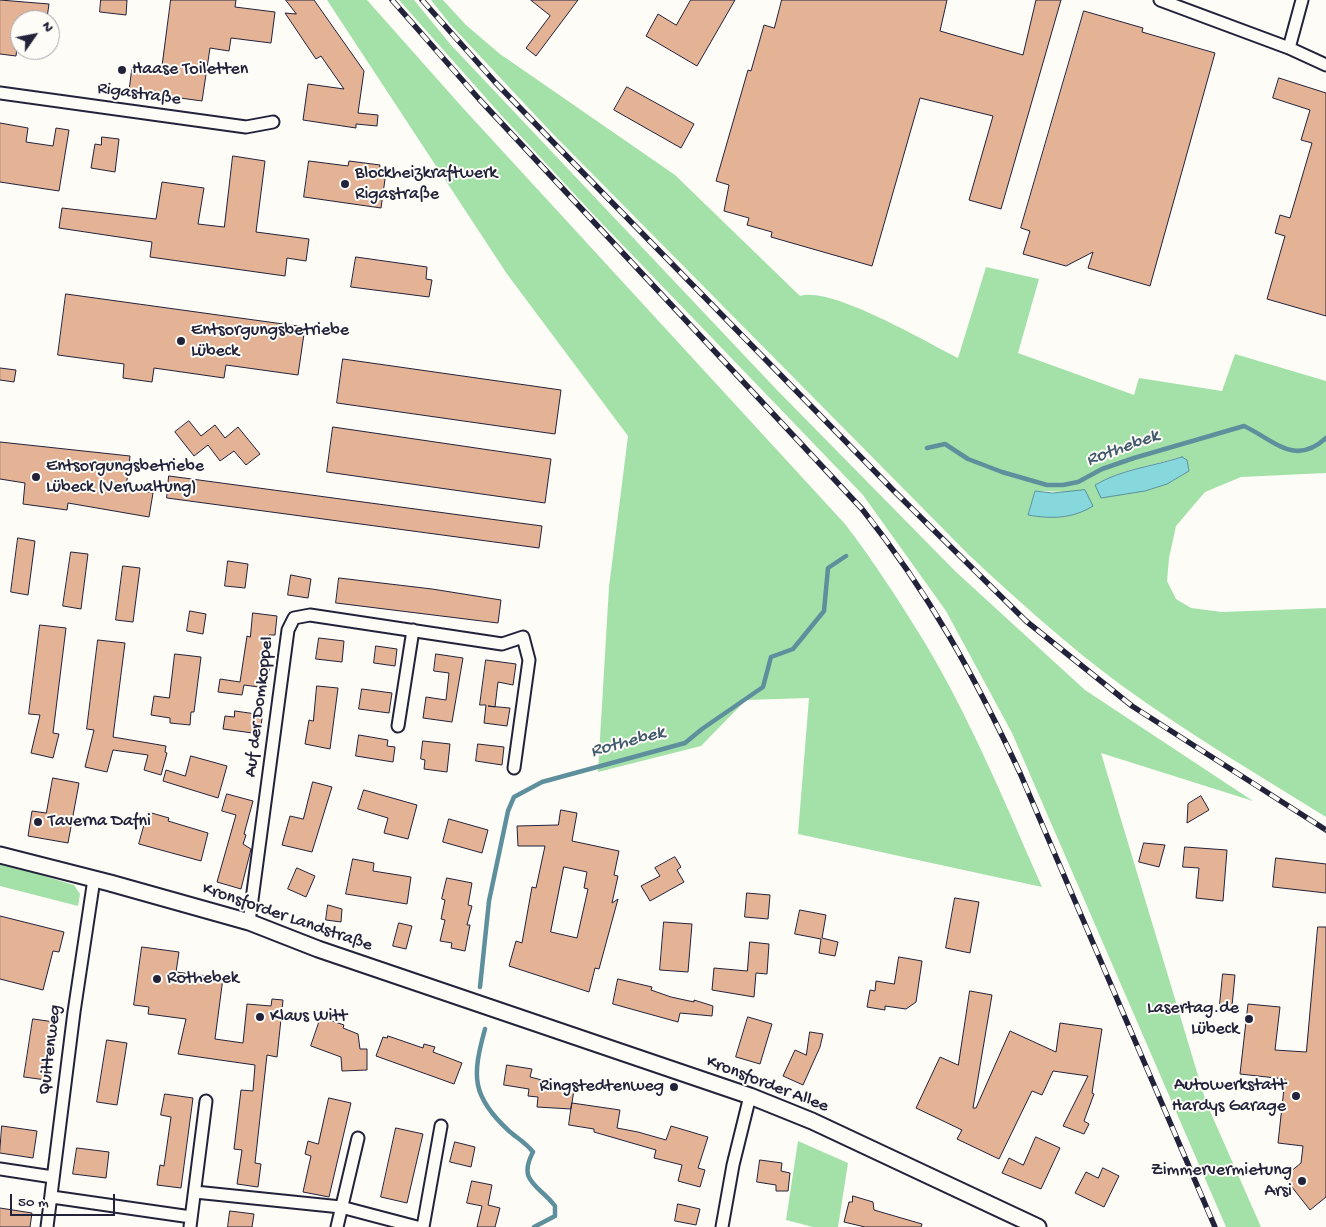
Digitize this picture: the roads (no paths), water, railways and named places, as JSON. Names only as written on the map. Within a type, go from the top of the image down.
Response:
[{"type":"main road","name":"Kronsforder Landstraße","points":[[0,856],[94,879],[249,922],[318,949],[472,1002]]},
{"type":"main road","name":"Kronsforder Allee","points":[[472,1002],[750,1096],[812,1121],[1038,1227]]},
{"type":"street","points":[[1160,0],[1289,48],[1326,65]]},
{"type":"street","points":[[1289,48],[1302,0]]},
{"type":"street","name":"Rigastraße","points":[[0,94],[246,127],[273,122]]},
{"type":"street","name":"Auf der Domkoppel","points":[[249,922],[288,630],[294,618],[310,616],[502,644],[523,637],[529,660],[514,768]]},
{"type":"street","points":[[398,726],[413,630]]},
{"type":"street","name":"Quittenweg","points":[[48,1227],[85,927],[94,879]]},
{"type":"street","points":[[722,1227],[733,1164],[750,1096]]},
{"type":"street","points":[[52,1197],[191,1222],[206,1101]]},
{"type":"street","points":[[424,1227],[441,1126]]},
{"type":"street","points":[[337,1227],[358,1138]]},
{"type":"street","points":[[0,1169],[53,1177]]},
{"type":"street","points":[[195,1192],[341,1207],[418,1227]]},
{"type":"water","points":[[1182,457],[1187,460],[1189,471],[1167,484],[1145,491],[1101,498],[1095,485],[1116,475]]},
{"type":"water","points":[[1085,490],[1093,506],[1085,510],[1061,517],[1028,515],[1035,491],[1052,493]]},
{"type":"waterway","name":"Rothebek","points":[[927,448],[945,444],[968,459],[1002,472],[1047,485],[1063,485],[1078,482],[1102,469],[1134,458],[1244,426],[1275,444],[1294,451],[1315,446],[1326,438]]},
{"type":"waterway","name":"Rothebek","points":[[480,987],[489,901],[508,811],[514,797],[542,782],[685,743],[763,687],[771,657],[793,649],[824,611],[828,568],[846,556]]},
{"type":"waterway","name":"Rothebek","points":[[485,1029],[477,1073],[481,1096],[487,1107],[509,1131],[533,1152],[527,1170],[529,1177],[555,1206],[555,1216],[534,1227]]},
{"type":"railway","points":[[392,0],[479,99],[862,509],[909,572],[968,669],[1020,773],[1215,1227]]},
{"type":"railway","points":[[422,0],[495,82],[551,140],[893,490],[1026,621],[1132,706],[1326,830]]},
{"type":"place","name":"Haase Toiletten","points":[[122,70]]},
{"type":"place","name":"Blockheizkraftwerk Rigastraße","points":[[345,184]]},
{"type":"place","name":"Entsorgungsbetriebe Lübeck","points":[[181,341]]},
{"type":"place","name":"Entsorgungsbetriebe Lübeck (Verwaltung)","points":[[36,477]]},
{"type":"place","name":"Taverna Dafni","points":[[38,822]]},
{"type":"place","name":"Rothebek","points":[[157,979]]},
{"type":"place","name":"Klaus Witt","points":[[260,1017]]},
{"type":"place","name":"Lasertag.de Lübeck","points":[[1249,1019]]},
{"type":"place","name":"Ringstedtenweg","points":[[674,1087]]},
{"type":"place","name":"Autowerkstatt Hardys Garage","points":[[1296,1096]]},
{"type":"place","name":"Zimmervermietung Arsi","points":[[1302,1181]]}]
